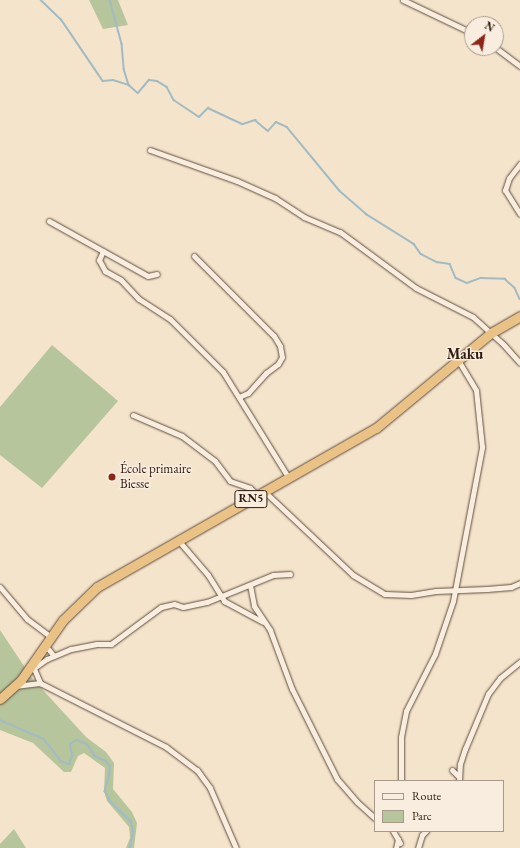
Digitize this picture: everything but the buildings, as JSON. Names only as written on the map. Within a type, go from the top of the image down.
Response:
[{"type":"highway","name":"RN5","points":[[0,699],[16,686],[33,666],[48,641],[88,594],[177,539],[262,494],[288,477],[376,428],[459,362],[491,333],[520,316]]},
{"type":"street","points":[[403,0],[464,29]]},
{"type":"street","points":[[504,54],[520,66]]},
{"type":"street","points":[[150,150],[237,181],[275,198],[304,217],[330,227],[416,288],[473,317],[520,363]]},
{"type":"street","points":[[520,164],[509,178],[505,190],[520,214]]},
{"type":"street","points":[[49,221],[148,276],[157,274]]},
{"type":"street","points":[[103,251],[99,260],[105,271],[121,280],[139,299],[173,322],[223,372],[288,477]]},
{"type":"street","points":[[194,256],[278,342],[282,354],[278,364],[266,373],[248,393],[239,397]]},
{"type":"street","points":[[401,780],[401,737],[406,710],[438,646],[454,592],[482,437],[476,390],[469,376],[459,362]]},
{"type":"street","points":[[133,415],[182,436],[215,461],[230,481],[262,494],[353,575],[370,587],[394,595],[511,587],[520,583]]},
{"type":"street","points":[[177,539],[229,606],[264,622]]},
{"type":"street","points":[[40,683],[33,666],[54,656],[88,645],[111,644],[161,607],[174,604],[183,607],[222,596],[273,575],[290,574]]},
{"type":"street","points":[[250,585],[254,606],[270,630],[292,689],[337,779],[356,802],[374,817]]},
{"type":"street","points":[[0,587],[48,641],[54,656]]},
{"type":"street","points":[[459,779],[467,742],[488,694],[500,678],[520,662]]},
{"type":"street","points":[[16,686],[40,683],[83,704],[184,760],[207,783],[236,848]]},
{"type":"street","points":[[452,770],[459,779]]},
{"type":"street","points":[[418,848],[422,835],[425,832]]},
{"type":"street","points":[[396,848],[397,835]]},
{"type":"green space","points":[[89,0],[118,0],[128,25],[103,29]]},
{"type":"green space","points":[[52,345],[118,401],[42,488],[0,455],[0,407]]},
{"type":"green space","points":[[0,630],[32,678],[86,737],[106,752],[114,763],[113,789],[132,812],[137,823],[134,848],[126,848],[130,838],[129,827],[107,801],[104,791],[105,768],[84,753],[78,756],[71,772],[64,772],[33,743],[0,730]]},
{"type":"green space","points":[[14,829],[26,848],[0,848],[0,844]]},
{"type":"waterway","points":[[41,0],[61,19],[103,81],[113,80],[129,85],[138,93],[149,80],[157,81],[167,87],[174,100],[199,117],[208,108],[243,124],[255,120],[268,131],[276,122],[287,127],[340,191],[366,214],[414,244],[421,254],[437,262],[450,264],[456,278],[467,283],[481,278],[505,279],[515,288],[520,299]]},
{"type":"waterway","points":[[110,0],[122,44],[124,69],[129,85]]},
{"type":"waterway","points":[[0,720],[44,739],[61,761],[69,764],[72,756],[70,744],[77,740],[87,744],[95,756],[106,761],[110,766],[110,774],[105,791],[111,802],[131,821],[134,832],[130,848]]},
{"type":"place","name":"École primaire Biesse","points":[[112,477]]},
{"type":"district","name":"Maku","points":[[465,354]]}]
